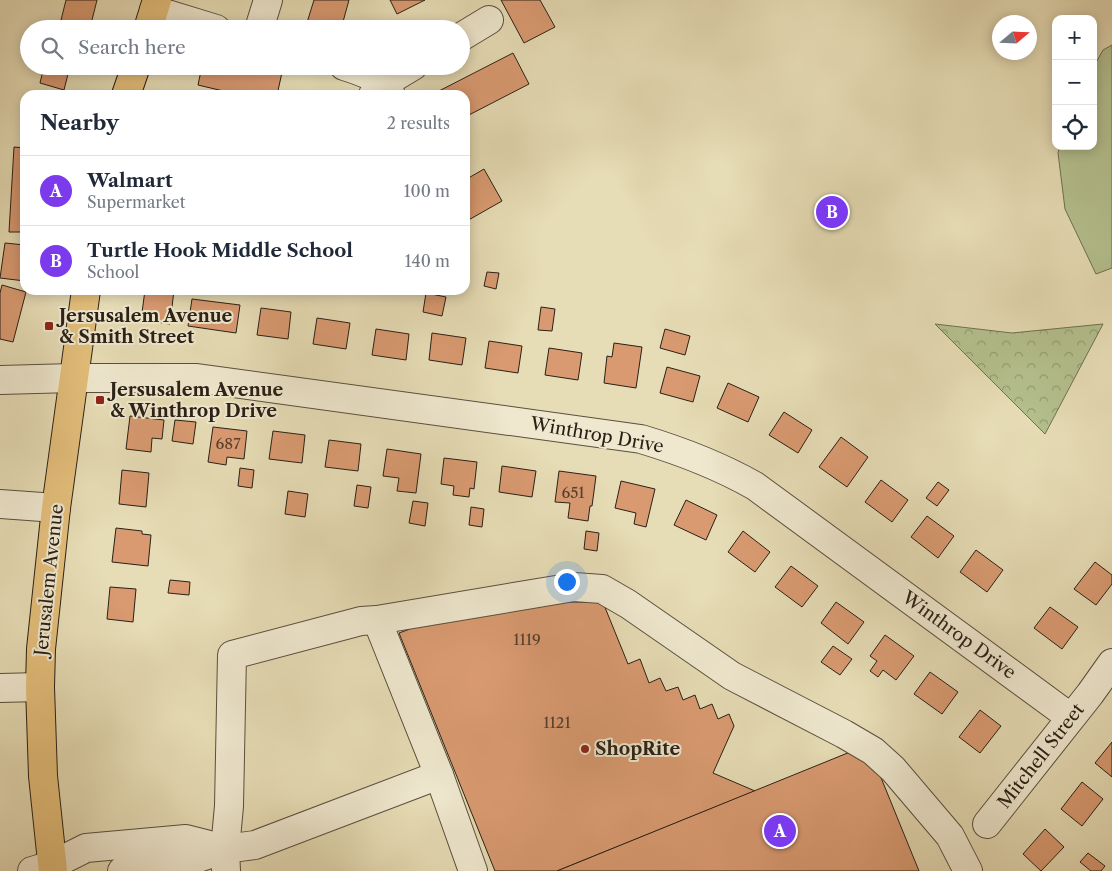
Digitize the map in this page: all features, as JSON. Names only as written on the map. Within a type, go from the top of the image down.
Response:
[{"type":"main road","points":[[128,90],[133,75]]},
{"type":"main road","name":"Jerusalem Avenue","points":[[53,869],[43,776],[40,687],[41,650],[56,508],[85,295]]},
{"type":"street","points":[[262,20],[268,0]]},
{"type":"street","points":[[153,13],[181,20]]},
{"type":"street","points":[[470,32],[489,20]]},
{"type":"street","points":[[365,75],[381,90]]},
{"type":"street","points":[[383,90],[401,75]]},
{"type":"street","name":"Winthrop Drive","points":[[0,380],[197,378],[641,439],[677,450],[725,469],[755,486],[1070,717]]},
{"type":"street","points":[[0,504],[56,508]]},
{"type":"street","points":[[225,860],[229,806],[232,655],[361,621],[377,620],[574,587],[602,589],[628,604],[732,676],[873,751],[893,769],[950,836],[968,871]]},
{"type":"street","points":[[377,620],[439,775],[473,871]]},
{"type":"street","name":"Mitchell Street","points":[[987,824],[1090,694],[1112,663]]},
{"type":"street","points":[[0,688],[40,687]]},
{"type":"street","points":[[122,871],[189,861],[225,860],[255,845],[439,775]]},
{"type":"street","points":[[53,869],[86,848],[186,839],[225,860]]},
{"type":"green space","points":[[1112,45],[1112,268],[1096,274],[1065,209],[1058,153],[1059,150],[1097,150],[1097,61],[1103,50]]},
{"type":"green space","points":[[935,324],[1012,333],[1103,324],[1045,434]]},
{"type":"building","points":[[66,0],[97,0],[92,20],[61,20]]},
{"type":"building","points":[[314,0],[349,0],[343,20],[308,20]]},
{"type":"building","points":[[390,0],[425,0],[397,14]]},
{"type":"building","points":[[501,0],[540,0],[555,27],[524,43]]},
{"type":"building","points":[[513,53],[529,84],[470,114],[470,90],[441,90]]},
{"type":"building","points":[[42,75],[68,75],[64,90],[40,83]]},
{"type":"building","points":[[200,75],[281,75],[278,90],[219,90],[198,85]]},
{"type":"building","points":[[14,147],[20,148],[20,232],[9,232]]},
{"type":"building","points":[[484,169],[502,201],[470,219],[470,177]]},
{"type":"building","points":[[5,243],[20,244],[20,280],[0,278]]},
{"type":"building","points":[[487,272],[499,273],[496,289],[484,286]]},
{"type":"building","points":[[2,285],[20,290],[20,295],[25,295],[13,342],[0,339],[0,293]]},
{"type":"building","points":[[144,295],[173,295],[170,324],[141,320]]},
{"type":"building","points":[[426,295],[446,297],[442,316],[423,312]]},
{"type":"building","points":[[192,299],[240,305],[236,333],[188,326]]},
{"type":"building","points":[[541,307],[555,309],[552,331],[538,330]]},
{"type":"building","points":[[261,308],[291,312],[288,339],[257,335]]},
{"type":"building","points":[[317,318],[350,323],[346,349],[313,344]]},
{"type":"building","points":[[376,329],[409,334],[406,360],[372,355]]},
{"type":"building","points":[[665,329],[690,336],[685,355],[660,348]]},
{"type":"building","points":[[432,333],[466,338],[462,365],[429,360]]},
{"type":"building","points":[[489,341],[522,346],[518,373],[485,368]]},
{"type":"building","points":[[614,343],[642,347],[636,388],[604,383],[607,356],[612,357]]},
{"type":"building","points":[[549,348],[582,353],[578,380],[545,375]]},
{"type":"building","points":[[667,367],[700,376],[693,402],[660,393]]},
{"type":"building","points":[[728,383],[759,397],[748,422],[717,408]]},
{"type":"building","points":[[784,412],[812,430],[798,453],[769,435]]},
{"type":"building","points":[[130,416],[164,420],[162,439],[152,438],[151,452],[126,449]]},
{"type":"building","points":[[175,420],[196,422],[193,444],[172,441]]},
{"type":"building","points":[[213,427],[247,431],[244,459],[227,457],[226,465],[208,462]]},
{"type":"building","points":[[273,431],[305,435],[302,463],[269,459]]},
{"type":"building","points":[[841,437],[868,457],[847,487],[819,467]]},
{"type":"building","points":[[329,440],[361,444],[358,471],[325,467]]},
{"type":"building","points":[[387,449],[421,454],[416,493],[397,491],[399,478],[383,476]]},
{"type":"building","points":[[444,458],[477,462],[474,489],[470,488],[469,497],[453,495],[454,486],[441,484]]},
{"type":"building","points":[[502,466],[536,471],[532,497],[499,492]]},
{"type":"building","points":[[240,468],[254,470],[252,488],[238,486]]},
{"type":"building","points":[[122,470],[149,473],[146,507],[119,504]]},
{"type":"building","points":[[559,471],[596,476],[588,521],[568,518],[570,503],[555,502]]},
{"type":"building","points":[[881,480],[908,500],[892,522],[865,502]]},
{"type":"building","points":[[621,481],[655,489],[646,527],[634,524],[636,513],[615,508]]},
{"type":"building","points":[[938,482],[949,490],[937,506],[926,498]]},
{"type":"building","points":[[357,485],[371,487],[368,508],[354,506]]},
{"type":"building","points":[[288,491],[308,494],[305,517],[285,514]]},
{"type":"building","points":[[686,500],[717,515],[706,540],[674,525]]},
{"type":"building","points":[[413,501],[428,503],[425,526],[409,523]]},
{"type":"building","points":[[471,507],[484,509],[482,527],[469,525]]},
{"type":"building","points":[[927,516],[954,536],[938,558],[911,537]]},
{"type":"building","points":[[116,528],[142,531],[142,534],[151,535],[148,566],[112,562]]},
{"type":"building","points":[[586,531],[599,533],[597,551],[584,549]]},
{"type":"building","points":[[743,531],[770,552],[755,572],[728,552]]},
{"type":"building","points":[[976,550],[1003,570],[987,592],[960,572]]},
{"type":"building","points":[[1095,562],[1112,575],[1112,584],[1096,605],[1074,589]]},
{"type":"building","points":[[791,566],[818,586],[802,607],[775,587]]},
{"type":"building","points":[[170,580],[190,582],[189,595],[168,593]]},
{"type":"building","points":[[110,587],[136,589],[133,622],[107,619]]},
{"type":"building","name":"ShopRite","points":[[545,602],[595,602],[604,605],[628,664],[640,659],[649,683],[660,678],[666,691],[678,687],[683,700],[695,695],[700,709],[712,704],[718,719],[729,714],[734,726],[713,773],[755,791],[557,871],[495,871],[399,633],[410,629],[409,624]]},
{"type":"building","points":[[836,602],[864,622],[848,644],[821,623]]},
{"type":"building","points":[[1050,607],[1078,627],[1062,649],[1034,628]]},
{"type":"building","points":[[885,635],[914,656],[896,680],[883,670],[878,677],[870,671],[877,661],[870,656]]},
{"type":"building","points":[[833,646],[852,659],[840,675],[821,662]]},
{"type":"building","points":[[930,672],[958,692],[942,714],[914,694]]},
{"type":"building","points":[[980,710],[1001,726],[980,753],[959,737]]},
{"type":"building","points":[[1112,742],[1112,777],[1095,763]]},
{"type":"building","points":[[855,750],[873,758],[919,871],[557,871]]},
{"type":"building","points":[[1082,782],[1103,799],[1082,826],[1061,809]]},
{"type":"building","points":[[1045,829],[1064,847],[1041,871],[1023,854]]},
{"type":"building","points":[[1088,853],[1105,866],[1101,871],[1091,871],[1080,862]]},
{"type":"place","name":"Turtle Hook Middle School","points":[[832,212]]},
{"type":"place","name":"Jersusalem Avenue & Smith Street","points":[[49,326]]},
{"type":"place","name":"Jersusalem Avenue & Winthrop Drive","points":[[100,400]]},
{"type":"place","name":"ShopRite","points":[[585,749]]},
{"type":"place","name":"Walmart","points":[[780,831]]}]
